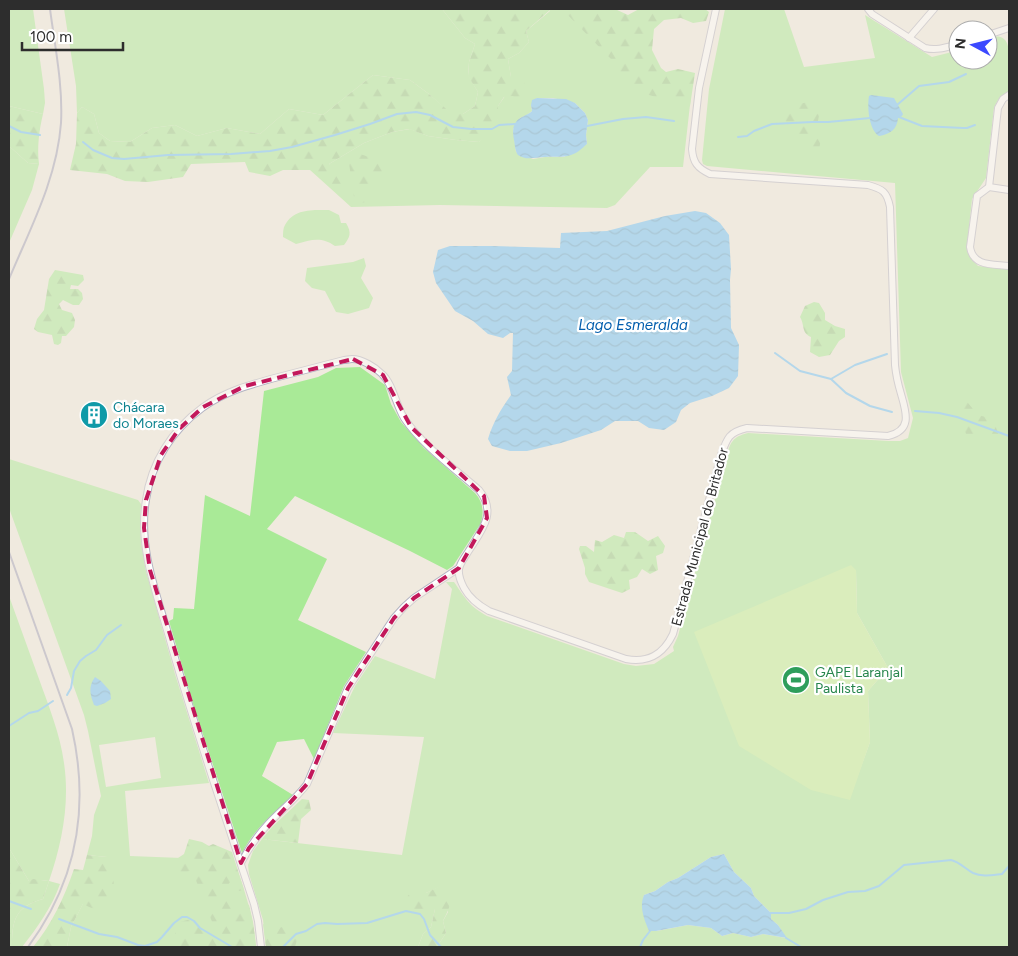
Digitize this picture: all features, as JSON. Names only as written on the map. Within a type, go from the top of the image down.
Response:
[{"type":"street","name":"Estrada Municipal do Britador","points":[[459,568],[459,578],[469,596],[478,605],[489,611],[626,659],[646,660],[664,648],[673,634],[721,455],[729,436],[747,428],[888,436],[894,435],[904,426],[906,413],[895,365],[890,207],[885,192],[868,185],[710,174],[703,171],[693,158],[692,149],[699,88],[716,9]]},
{"type":"street","points":[[868,9],[872,14],[925,48],[931,50],[948,47]]},
{"type":"street","points":[[909,38],[934,9]]},
{"type":"street","points":[[989,187],[998,108],[1003,99],[1009,95]]},
{"type":"street","points":[[1009,190],[989,187],[979,194],[976,199],[970,247],[971,254],[978,261],[1009,266]]},
{"type":"street","points":[[241,863],[257,837],[299,795],[307,784],[348,688],[394,618],[414,598],[459,568],[485,525],[487,518],[488,509],[484,496],[427,445],[411,427],[400,412],[389,382],[370,365],[353,359],[245,386],[203,407],[179,429],[161,455],[149,484],[146,500],[144,528],[150,570],[187,699],[241,863],[258,921],[261,947]]},
{"type":"highlighted area","points":[[353,359],[383,375],[411,427],[484,496],[487,518],[459,568],[414,598],[394,618],[348,688],[307,784],[249,848],[241,863],[150,570],[144,528],[146,500],[161,455],[179,429],[203,407],[245,386]]},
{"type":"green space","points":[[9,9],[33,9],[44,89],[45,103],[43,114],[9,106]]},
{"type":"green space","points":[[64,9],[442,9],[465,38],[475,44],[469,62],[468,75],[478,92],[475,106],[463,114],[452,115],[410,80],[373,75],[323,115],[289,109],[260,134],[227,128],[197,136],[175,125],[152,128],[130,142],[110,141],[99,133],[94,114],[82,107],[77,113],[76,86]]},
{"type":"green space","points":[[442,9],[550,10],[526,31],[529,42],[519,53],[508,59],[511,77],[524,78],[525,99],[518,103],[513,96],[504,97],[498,106],[495,140],[485,137],[479,142],[456,140],[428,136],[409,129],[392,132],[364,143],[329,164],[342,175],[342,189],[330,188],[310,170],[283,170],[270,176],[249,172],[245,162],[191,164],[183,177],[148,182],[125,181],[107,174],[70,170],[76,144],[77,113],[82,107],[94,114],[99,133],[110,141],[130,142],[152,128],[175,125],[197,136],[227,128],[260,134],[289,109],[323,115],[373,75],[410,80],[452,114],[463,114],[475,106],[478,92],[468,76],[469,62],[475,44],[465,38]]},
{"type":"green space","points":[[549,9],[572,9],[691,96],[683,167],[650,167],[615,205],[607,208],[440,205],[351,207],[330,188],[342,188],[329,164],[364,143],[392,132],[410,129],[428,136],[479,142],[498,119],[498,106],[505,96],[514,96],[508,59],[519,53],[529,42],[526,31],[550,11]],"holes":[[[537,98],[553,98],[575,103],[585,113],[588,120],[587,144],[564,157],[533,159],[516,152],[513,129],[520,118],[532,111],[531,105]]]},
{"type":"green space","points":[[562,9],[615,9],[628,15],[639,9],[705,9],[709,12],[706,21],[693,23],[681,18],[664,20],[654,29],[652,50],[661,68],[666,72],[678,69],[695,73],[690,106],[678,111],[666,100],[629,89],[616,75],[611,59]]},
{"type":"green space","points":[[725,9],[784,9],[804,67],[875,58],[865,15],[932,57],[948,53],[948,70],[998,70],[998,37],[1004,39],[1007,43],[1010,56],[1009,91],[998,100],[994,108],[986,178],[972,199],[967,247],[970,257],[978,266],[1009,269],[1009,947],[437,947],[446,933],[443,921],[448,912],[444,885],[426,893],[435,909],[431,927],[423,934],[418,947],[266,947],[263,920],[248,865],[253,851],[262,839],[402,855],[424,737],[333,733],[355,686],[375,656],[435,679],[452,589],[446,582],[454,582],[471,605],[487,616],[624,664],[636,666],[654,664],[674,651],[673,647],[678,636],[726,457],[735,438],[748,433],[889,441],[900,441],[908,438],[913,418],[901,372],[895,183],[707,166],[703,164],[709,89]],"holes":[[[856,570],[857,613],[888,668],[868,691],[870,742],[849,800]],[[724,854],[734,872],[751,888],[754,896],[771,913],[771,919],[778,925],[786,938],[763,934],[751,937],[733,933],[722,936],[711,928],[688,925],[649,931],[642,906],[644,895],[678,878],[711,857]]]},
{"type":"green space","points":[[808,102],[820,110],[817,126],[821,138],[819,150],[796,143],[787,131],[785,118],[795,105]]},
{"type":"green space","points":[[9,106],[43,114],[38,151],[39,164],[28,163],[9,146]]},
{"type":"green space","points":[[9,146],[28,163],[39,164],[32,190],[9,243]]},
{"type":"green space","points":[[360,154],[381,161],[385,169],[379,176],[370,178],[369,197],[366,202],[359,203],[354,197],[349,163],[353,156]]},
{"type":"green space","points":[[329,210],[339,215],[341,223],[346,223],[348,226],[350,235],[344,245],[335,246],[320,240],[296,244],[283,237],[284,226],[294,215],[305,211]]},
{"type":"green space","points":[[364,258],[366,266],[361,278],[373,298],[369,308],[348,314],[336,312],[325,291],[312,288],[305,281],[307,268],[353,262]]},
{"type":"green space","points":[[55,270],[83,275],[84,280],[78,286],[71,285],[70,289],[78,289],[82,293],[83,299],[79,305],[73,305],[63,300],[59,304],[62,310],[72,313],[75,320],[74,327],[66,336],[62,336],[61,343],[58,345],[54,344],[52,335],[38,332],[34,329],[37,319],[44,310],[49,279]]},
{"type":"green space","points":[[814,302],[819,303],[825,313],[825,320],[845,329],[845,337],[839,341],[830,355],[819,357],[810,352],[811,337],[804,331],[800,317],[805,306]]},
{"type":"green space","points":[[360,367],[385,385],[391,404],[401,422],[424,448],[478,496],[482,507],[481,523],[453,566],[447,570],[295,496],[267,529],[327,559],[298,620],[366,652],[344,686],[314,759],[304,739],[277,742],[262,776],[293,795],[258,829],[242,853],[193,704],[169,621],[173,619],[174,608],[194,609],[205,495],[250,516],[264,391],[318,377],[336,368]]},
{"type":"green space","points":[[959,401],[968,403],[978,415],[993,419],[999,436],[996,443],[991,443],[986,432],[966,434],[963,425],[964,417],[958,408]]},
{"type":"green space","points":[[9,459],[138,500],[141,504],[141,542],[146,571],[175,674],[209,783],[125,791],[130,856],[234,860],[251,914],[256,947],[67,947],[71,927],[107,857],[87,855],[92,836],[94,815],[101,796],[84,715],[9,508]],"holes":[[[155,737],[161,778],[106,787],[99,745]]]},
{"type":"green space","points":[[626,532],[635,532],[648,541],[658,536],[665,546],[663,553],[656,556],[658,570],[650,574],[642,569],[637,577],[629,580],[630,589],[622,593],[589,582],[585,574],[579,549],[580,546],[586,546],[594,552],[595,540],[602,542],[614,535],[624,538]]},
{"type":"green space","name":"GAPE Laranjal Paulista","points":[[851,565],[856,570],[857,613],[888,668],[868,691],[870,742],[850,800],[811,790],[739,746],[694,632]]},
{"type":"green space","points":[[9,596],[54,721],[64,763],[66,793],[64,823],[49,881],[29,881],[9,848]]},
{"type":"green space","points":[[302,799],[309,800],[311,810],[301,819],[298,843],[262,839],[272,827]]},
{"type":"green space","points":[[189,839],[209,846],[213,844],[232,852],[244,890],[239,891],[232,879],[222,894],[227,898],[249,905],[256,947],[177,947],[179,944],[175,934],[175,926],[180,922],[195,918],[216,932],[192,870],[177,875],[168,870],[169,864],[184,854]]},
{"type":"green space","points":[[9,848],[29,881],[33,879],[49,881],[43,899],[26,906],[17,916],[14,922],[12,947],[9,947]]},
{"type":"green space","points":[[87,855],[107,857],[114,884],[113,896],[110,902],[102,908],[96,909],[83,904],[71,927],[67,947],[33,947],[57,910],[74,869],[83,870]]},
{"type":"green space","points":[[49,881],[60,884],[57,893],[39,925],[22,947],[12,947],[14,922],[17,916],[26,906],[43,899]]},
{"type":"green space","points":[[444,884],[450,898],[448,911],[443,921],[446,933],[437,947],[418,947],[423,934],[431,927],[435,909],[416,911],[407,905],[408,895],[426,893]]},
{"type":"green space","points":[[263,924],[274,928],[292,926],[298,936],[295,947],[266,947]]},
{"type":"water","points":[[869,96],[894,98],[903,114],[898,118],[892,131],[886,134],[879,136],[871,124],[868,106]]},
{"type":"water","points":[[537,98],[566,99],[575,103],[585,113],[588,120],[587,144],[571,155],[528,158],[518,155],[513,131],[514,126],[519,118],[532,111],[532,100]]},
{"type":"water","name":"Lago Esmeralda","points":[[695,211],[706,213],[720,223],[729,235],[731,328],[739,345],[738,376],[729,388],[690,403],[681,410],[676,422],[664,430],[649,428],[638,421],[615,421],[601,430],[561,443],[527,451],[510,451],[492,446],[488,439],[490,433],[511,395],[507,377],[512,371],[513,333],[503,338],[488,334],[473,321],[455,311],[436,283],[433,272],[438,250],[450,246],[560,248],[561,233],[607,231],[665,216]]},
{"type":"water","points":[[95,677],[110,691],[111,699],[97,706],[94,705],[90,691]]},
{"type":"water","points":[[724,854],[734,872],[751,888],[754,896],[771,913],[771,919],[787,938],[763,934],[751,937],[733,933],[722,936],[711,928],[688,925],[649,931],[642,908],[644,895],[678,878],[711,857]]},
{"type":"waterway","points":[[897,105],[919,86],[949,82],[966,74]]},
{"type":"waterway","points":[[83,142],[93,150],[112,158],[124,159],[168,155],[270,151],[335,135],[397,114],[416,112],[430,115],[453,127],[492,129],[499,125],[515,124]]},
{"type":"waterway","points":[[587,126],[646,117],[674,121]]},
{"type":"waterway","points":[[899,117],[922,126],[967,128],[975,125]]},
{"type":"waterway","points":[[738,137],[747,136],[772,124],[870,118]]},
{"type":"waterway","points":[[9,126],[21,132],[40,135]]},
{"type":"waterway","points":[[775,353],[800,371],[831,379],[846,393],[870,406],[892,412]]},
{"type":"waterway","points":[[831,379],[855,365],[887,354]]},
{"type":"waterway","points":[[915,411],[957,417],[1009,436]]},
{"type":"waterway","points":[[67,695],[71,688],[74,671],[80,661],[96,650],[107,635],[121,625]]},
{"type":"waterway","points":[[9,726],[53,701]]},
{"type":"waterway","points":[[770,913],[789,913],[806,909],[823,900],[848,892],[865,891],[879,886],[904,865],[951,860],[980,875],[1002,874],[1009,866]]},
{"type":"waterway","points":[[9,901],[31,909]]},
{"type":"waterway","points":[[283,947],[296,934],[306,931],[317,924],[367,923],[406,911],[420,914],[430,935],[441,947]]},
{"type":"waterway","points":[[59,919],[99,934],[117,937],[145,946],[157,942],[174,923],[182,917],[187,917],[200,928],[232,947]]},
{"type":"waterway","points":[[640,947],[650,931]]},
{"type":"waterway","points":[[786,938],[801,947]]},
{"type":"railway","points":[[9,279],[48,184],[58,144],[61,123],[61,94],[50,9]]},
{"type":"railway","points":[[9,552],[72,729],[80,788],[79,816],[68,870],[45,922],[28,947]]},
{"type":"place","name":"Chácara do Moraes","points":[[94,415]]},
{"type":"place","name":"GAPE Laranjal Paulista","points":[[796,680]]}]
